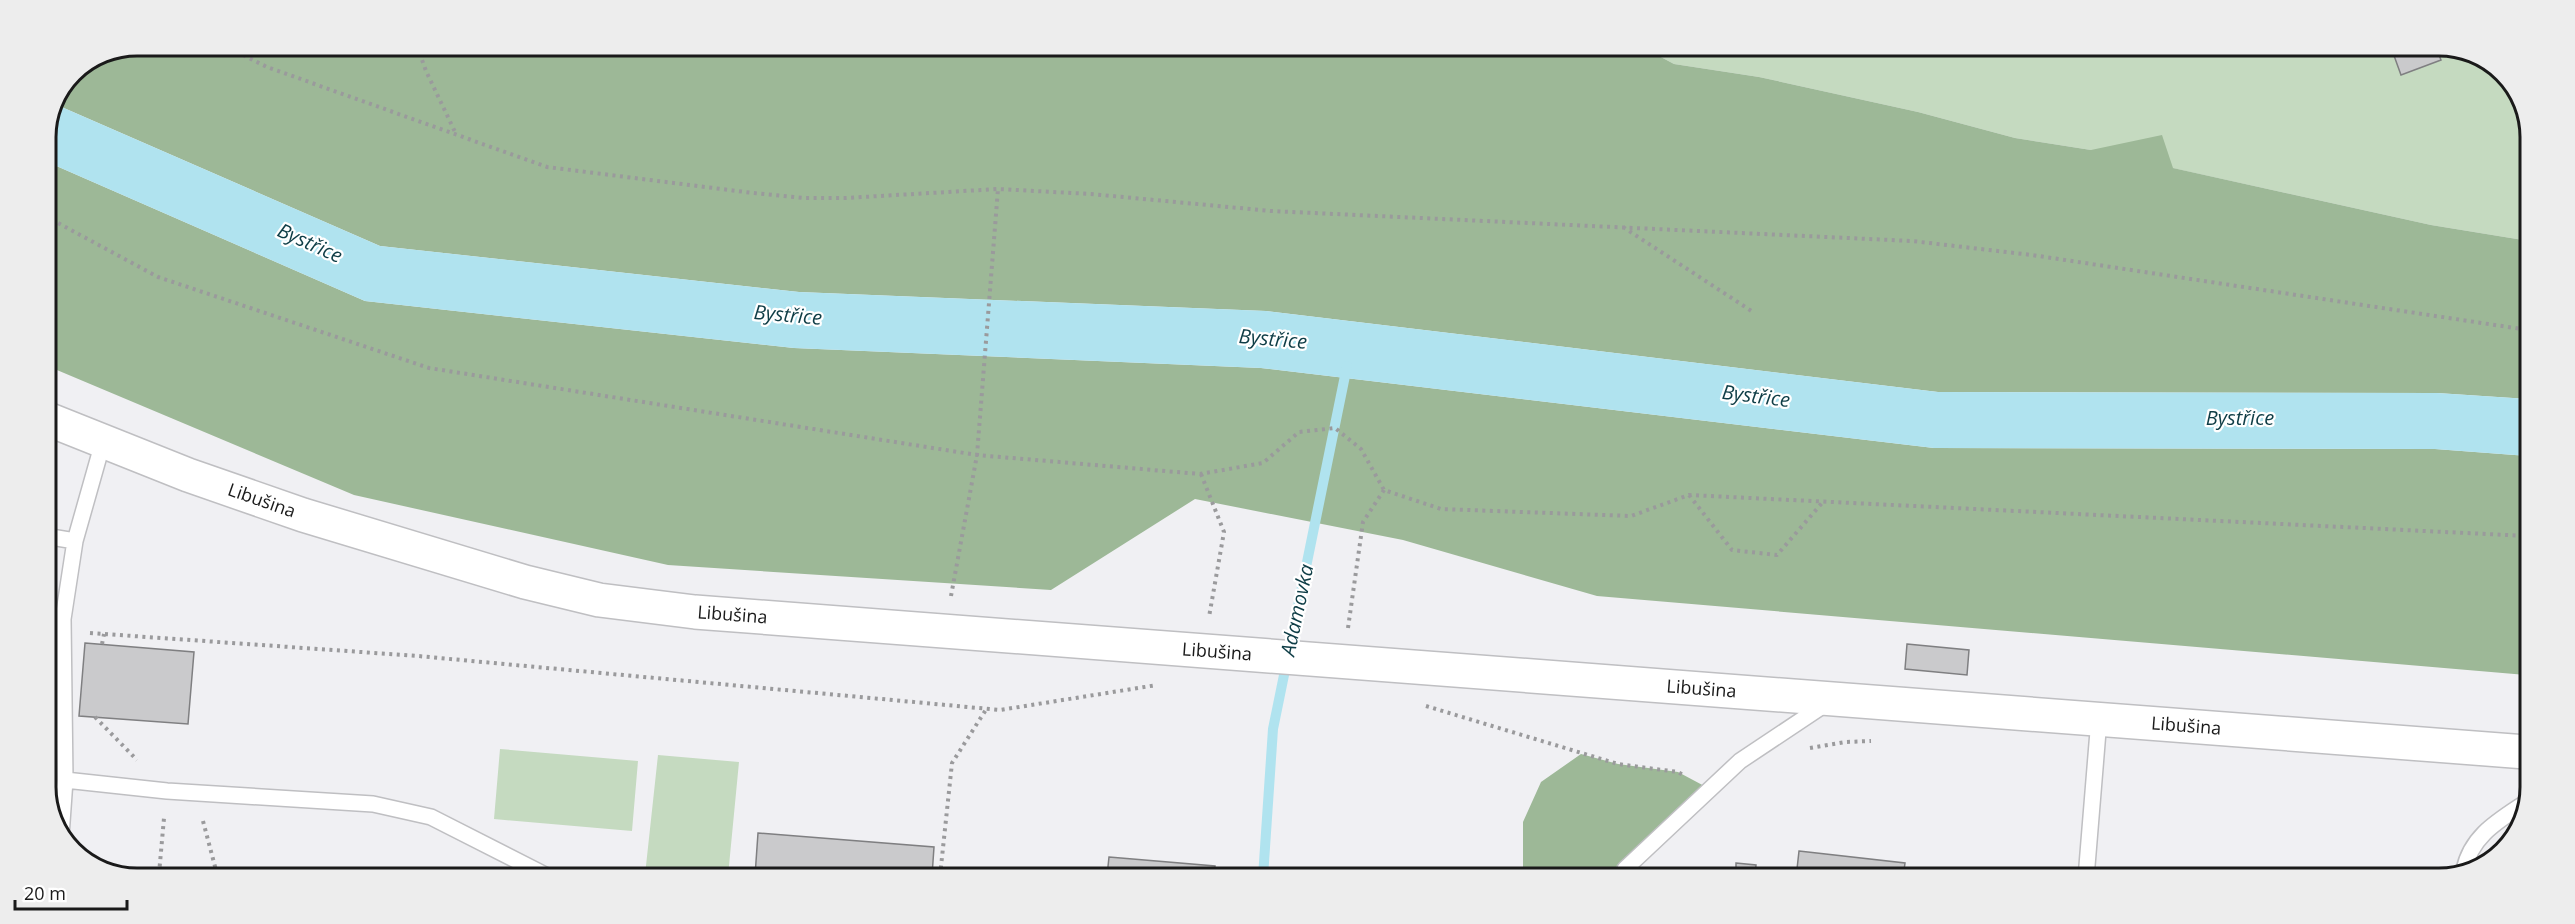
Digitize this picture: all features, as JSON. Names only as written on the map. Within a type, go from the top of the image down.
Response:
[{"type":"street","name":"Libušina","points":[[56,423],[303,515],[525,582],[599,600],[694,612],[2520,752]]},
{"type":"lane","points":[[63,820],[65,780],[62,631],[75,541],[103,442]]},
{"type":"lane","points":[[56,538],[75,541]]},
{"type":"lane","points":[[1627,868],[1708,788],[1740,761],[1834,698]]},
{"type":"lane","points":[[2087,868],[2099,719]]},
{"type":"lane","points":[[65,780],[167,791],[373,804],[431,818],[531,868]]},
{"type":"lane","points":[[2466,863],[2470,852],[2489,827],[2516,809]]},
{"type":"path","points":[[245,56],[267,67],[548,167],[763,194],[846,198],[998,189],[1091,194],[1271,211],[1622,226],[1912,242],[2032,255],[2519,329]]},
{"type":"path","points":[[421,56],[456,135]]},
{"type":"path","points":[[945,631],[980,422],[998,189]]},
{"type":"path","points":[[56,222],[158,276],[429,368],[976,455],[1200,474],[1263,463],[1299,432],[1335,428],[1361,449],[1384,490],[1441,509],[1631,516],[1689,495],[2520,536]]},
{"type":"path","points":[[1622,226],[1753,312]]},
{"type":"path","points":[[1200,474],[1224,531],[1204,650]]},
{"type":"path","points":[[1336,661],[1363,522],[1384,490]]},
{"type":"path","points":[[1689,495],[1732,550],[1777,555],[1822,502]]},
{"type":"path","points":[[62,631],[441,658],[1000,710],[1168,684]]},
{"type":"path","points":[[102,644],[104,634]]},
{"type":"path","points":[[1421,704],[1617,764],[1678,772],[1708,788]]},
{"type":"path","points":[[941,868],[952,763],[987,708]]},
{"type":"path","points":[[95,717],[167,791],[160,868]]},
{"type":"path","points":[[195,791],[215,868]]},
{"type":"green space","points":[[137,56],[1659,56],[1674,64],[1759,77],[1918,112],[2015,138],[2091,150],[2162,135],[2173,168],[2431,225],[2519,239],[2519,398],[2437,393],[1938,392],[1266,311],[799,292],[380,246],[62,106],[79,79],[92,69],[121,57]]},
{"type":"green space","points":[[1659,56],[2454,57],[2488,72],[2503,87],[2513,106],[2519,131],[2519,239],[2431,225],[2091,150],[2015,138],[1918,112],[1759,77],[1674,64]]},
{"type":"green space","points":[[56,166],[365,301],[794,348],[1261,368],[1934,448],[2435,449],[2519,455],[2520,674],[1597,596],[1403,540],[1195,499],[1051,590],[668,565],[354,495],[56,370]]},
{"type":"green space","points":[[500,749],[638,761],[632,831],[494,819]]},
{"type":"green space","points":[[1581,754],[1618,764],[1678,772],[1708,788],[1632,868],[1523,868],[1523,822],[1541,782]]},
{"type":"green space","points":[[658,755],[739,762],[729,868],[646,868]]},
{"type":"water","name":"Bystřice","points":[[62,107],[380,246],[799,292],[1266,311],[1938,392],[2437,393],[2519,398],[2519,455],[2435,449],[1934,448],[1261,368],[794,348],[365,301],[56,166],[57,121]]},
{"type":"building","points":[[2394,56],[2439,56],[2441,60],[2401,75]]},
{"type":"building","points":[[85,643],[194,652],[188,724],[79,716]]},
{"type":"building","points":[[1907,644],[1969,650],[1967,675],[1905,669]]},
{"type":"building","points":[[758,833],[934,847],[933,868],[756,868]]},
{"type":"building","points":[[1799,851],[1905,863],[1904,868],[1797,868]]},
{"type":"building","points":[[1109,857],[1215,866],[1215,868],[1108,868]]},
{"type":"building","points":[[1736,863],[1756,865],[1756,868],[1736,868]]},
{"type":"waterway","name":"Adamovka","points":[[1264,868],[1273,729],[1347,366]]}]
